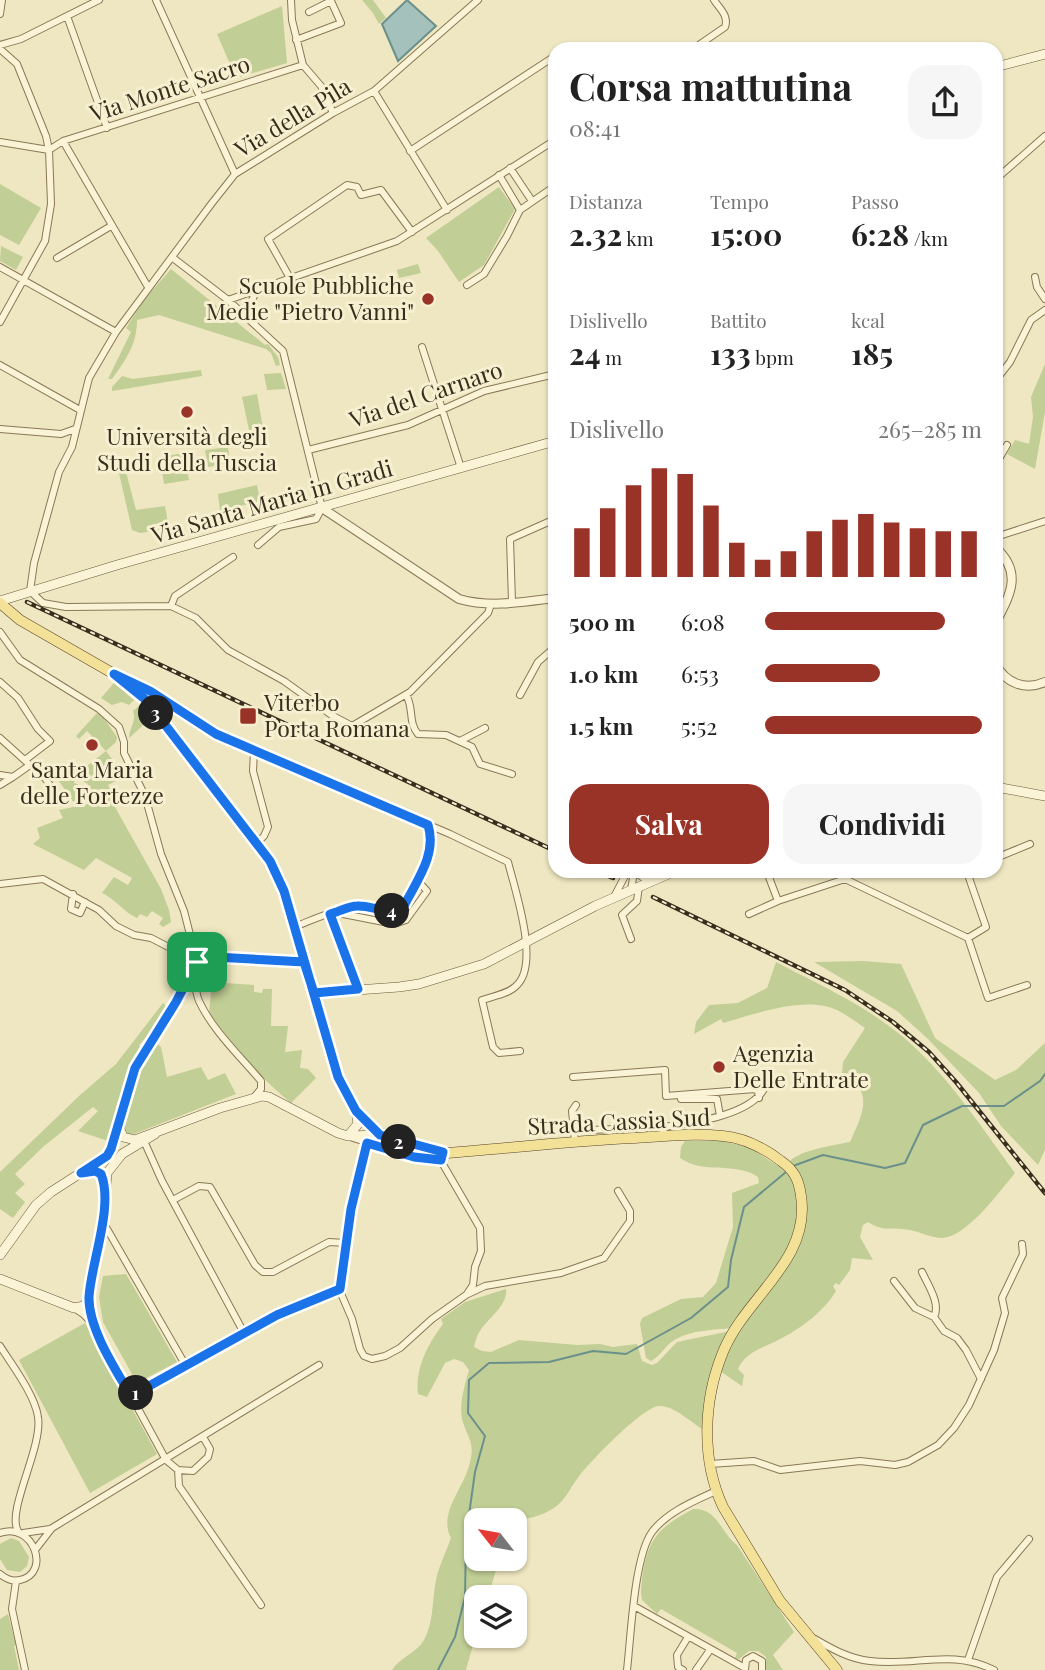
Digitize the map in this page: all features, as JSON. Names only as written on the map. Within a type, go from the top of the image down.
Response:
[{"type":"main road","points":[[1003,65],[1045,54]]},
{"type":"main road","name":"Via Santa Maria in Gradi","points":[[0,602],[117,565],[548,443]]},
{"type":"main road","points":[[0,602],[20,620],[114,674],[146,700],[257,843],[279,879],[338,1077],[356,1111],[380,1135]]},
{"type":"main road","points":[[1003,788],[1045,796]]},
{"type":"main road","points":[[314,993],[419,984],[484,964],[614,897],[656,879]]},
{"type":"main road","points":[[0,1255],[36,1205],[51,1192],[107,1156],[135,1068],[189,977],[196,959],[215,957],[304,962]]},
{"type":"main road","points":[[118,1125],[120,1134],[135,1140],[255,1096],[269,1097],[348,1136],[380,1135]]},
{"type":"main road","points":[[348,1136],[355,1131],[358,1124],[356,1111]]},
{"type":"main road","name":"Strada Cassia Sud","points":[[380,1135],[442,1156],[663,1132],[723,1136],[739,1139],[764,1150],[786,1164],[795,1174],[799,1185],[802,1220],[794,1248],[734,1329],[717,1368],[711,1390],[708,1426],[710,1464],[723,1507],[780,1601],[836,1670]]},
{"type":"main road","points":[[1,1277],[74,1308],[83,1306],[89,1298],[103,1222],[104,1182],[107,1173],[115,1160],[155,1134]]},
{"type":"main road","points":[[81,1173],[95,1171],[101,1174],[104,1182]]},
{"type":"street","points":[[0,15],[2,0]]},
{"type":"street","points":[[0,322],[45,241],[51,204],[46,136],[17,64],[0,47],[99,0]]},
{"type":"street","points":[[156,0],[234,174]]},
{"type":"street","points":[[291,0],[290,14],[303,65],[321,86],[333,113]]},
{"type":"street","name":"Via della Pila","points":[[30,591],[34,563],[59,472],[72,447],[89,378],[116,332],[148,287],[173,258],[234,174],[374,91],[478,0]]},
{"type":"street","points":[[704,42],[725,27],[725,15],[716,3],[724,0]]},
{"type":"street","points":[[296,40],[341,23],[331,2],[309,12]]},
{"type":"street","points":[[67,16],[107,128]]},
{"type":"street","points":[[410,150],[548,61]]},
{"type":"street","name":"Via Monte Sacro","points":[[49,150],[63,141],[303,65]]},
{"type":"street","points":[[374,91],[447,210]]},
{"type":"street","points":[[1003,171],[1045,136]]},
{"type":"street","points":[[63,141],[148,287]]},
{"type":"street","points":[[0,142],[49,150]]},
{"type":"street","points":[[228,300],[381,249],[447,210],[548,144]]},
{"type":"street","points":[[510,168],[532,201]]},
{"type":"street","points":[[499,175],[520,210]]},
{"type":"street","points":[[290,278],[268,239],[347,185],[357,187],[362,195],[381,190],[412,232]]},
{"type":"street","points":[[467,285],[484,274],[520,210],[548,191]]},
{"type":"street","points":[[57,258],[111,226]]},
{"type":"street","points":[[173,258],[228,300],[284,351],[323,508],[459,599],[476,604],[491,604],[548,599]]},
{"type":"street","points":[[0,267],[116,332]]},
{"type":"street","points":[[1035,277],[1037,288],[1045,299]]},
{"type":"street","points":[[254,323],[249,306],[253,294],[259,288]]},
{"type":"street","points":[[1003,371],[1031,320],[1045,310]]},
{"type":"street","points":[[422,347],[462,469]]},
{"type":"street","points":[[0,365],[80,410]]},
{"type":"street","name":"Via del Carnaro","points":[[308,450],[408,425],[484,391],[548,376]]},
{"type":"street","points":[[0,429],[61,434],[75,429]]},
{"type":"street","points":[[1003,452],[1007,445]]},
{"type":"street","points":[[258,545],[279,527],[316,519],[323,508]]},
{"type":"street","points":[[1003,535],[1045,521]]},
{"type":"street","points":[[512,602],[510,538],[548,522]]},
{"type":"street","points":[[1003,556],[1012,576],[1009,597],[1003,609]]},
{"type":"street","points":[[171,606],[175,596],[233,557]]},
{"type":"street","points":[[30,591],[43,603],[66,607],[171,606],[195,618],[228,650],[285,681],[347,726],[352,726],[406,695],[488,613],[491,604]]},
{"type":"street","points":[[0,632],[20,660],[99,709],[119,727],[124,753],[145,796],[161,854],[184,911],[196,959]]},
{"type":"street","points":[[520,695],[538,662],[548,653]]},
{"type":"street","points":[[114,674],[150,691],[202,727],[508,862],[528,956],[520,983],[512,990],[482,1000],[494,1047],[499,1054],[520,1051]]},
{"type":"street","points":[[1003,675],[1013,684],[1032,685],[1045,682]]},
{"type":"street","points":[[0,682],[18,698],[38,729],[50,740],[13,777],[0,785]]},
{"type":"street","points":[[406,695],[411,702],[412,728],[418,734],[446,735],[472,747],[480,764],[512,774]]},
{"type":"street","points":[[460,741],[485,728]]},
{"type":"street","points":[[0,738],[27,762],[37,767],[52,788],[43,800],[37,800]]},
{"type":"street","points":[[254,751],[253,771],[268,827],[257,843]]},
{"type":"street","points":[[0,775],[13,777]]},
{"type":"street","points":[[294,927],[357,906],[393,911],[401,909],[432,847],[428,825]]},
{"type":"street","points":[[1003,855],[1030,844]]},
{"type":"street","points":[[614,897],[624,878]]},
{"type":"street","points":[[630,878],[635,888]]},
{"type":"street","points":[[631,939],[622,915],[637,901],[635,878]]},
{"type":"street","points":[[644,878],[656,879]]},
{"type":"street","points":[[769,878],[778,901]]},
{"type":"street","points":[[968,938],[986,928],[969,878]]},
{"type":"street","points":[[0,884],[43,879],[99,910],[116,926],[134,935],[151,938],[196,959]]},
{"type":"street","points":[[749,914],[778,901],[845,879],[968,938],[988,998],[1027,985]]},
{"type":"street","points":[[333,913],[394,924],[406,920],[427,891],[417,880]]},
{"type":"street","points":[[72,894],[71,909],[80,913],[85,902]]},
{"type":"street","points":[[333,913],[358,989]]},
{"type":"street","points":[[189,977],[194,981],[202,1006],[226,1041],[261,1081],[261,1089],[255,1096]]},
{"type":"street","points":[[573,1077],[665,1070],[666,1096],[755,1089],[759,1098]]},
{"type":"street","points":[[591,1130],[663,1132],[720,1116],[759,1098],[764,1089]]},
{"type":"street","points":[[681,1100],[717,1099],[720,1116]]},
{"type":"street","points":[[575,1142],[572,1111],[576,1105]]},
{"type":"street","points":[[348,1136],[414,1157],[442,1156],[480,1228],[481,1251],[475,1267],[473,1285],[466,1295]]},
{"type":"street","points":[[144,1141],[244,1333]]},
{"type":"street","points":[[367,1143],[351,1209],[340,1289],[360,1349],[364,1356],[372,1359],[400,1348],[466,1295],[485,1286],[561,1273],[604,1258],[630,1222],[630,1211],[618,1191]]},
{"type":"street","points":[[173,1200],[199,1186],[210,1186],[255,1265],[263,1272],[273,1272],[329,1242],[346,1243]]},
{"type":"street","points":[[103,1222],[186,1366]]},
{"type":"street","points":[[710,1464],[754,1461],[780,1470],[860,1461],[895,1465],[908,1462],[938,1445],[954,1428],[969,1405],[1002,1329],[1006,1313],[1002,1298],[1023,1254],[1022,1244]]},
{"type":"street","points":[[922,1272],[935,1303],[937,1311],[934,1317]]},
{"type":"street","points":[[894,1281],[915,1308],[934,1317],[944,1331],[957,1338],[981,1379]]},
{"type":"street","points":[[131,1396],[277,1315],[340,1289]]},
{"type":"street","points":[[89,1298],[92,1324]]},
{"type":"street","points":[[74,1308],[92,1324],[166,1460],[178,1470],[193,1471],[208,1457],[210,1450],[203,1437]]},
{"type":"street","points":[[0,1346],[33,1402],[39,1418],[36,1445],[14,1518],[1,1532]]},
{"type":"street","points":[[35,1550],[52,1528],[320,1365]]},
{"type":"street","points":[[178,1470],[179,1486],[261,1605]]},
{"type":"street","points":[[627,1670],[640,1561],[645,1543],[654,1529],[668,1517],[716,1491]]},
{"type":"street","points":[[1,1575],[16,1581],[23,1580],[34,1570],[37,1559],[35,1550],[20,1532],[14,1518]]},
{"type":"street","points":[[1,1532],[52,1528]]},
{"type":"street","points":[[968,1660],[998,1577],[1029,1539]]},
{"type":"street","points":[[16,1581],[12,1609],[25,1670]]},
{"type":"street","points":[[634,1606],[745,1669],[746,1660],[753,1656],[761,1659],[762,1670]]},
{"type":"street","points":[[804,1632],[833,1650],[870,1661],[930,1658],[968,1660],[995,1670]]},
{"type":"street","points":[[683,1670],[678,1667],[677,1656],[688,1637]]},
{"type":"street","points":[[696,1670],[710,1650]]},
{"type":"green space","points":[[362,0],[373,0],[386,18],[379,24]]},
{"type":"green space","points":[[282,6],[287,63],[236,78],[217,34]]},
{"type":"green space","points":[[0,184],[41,208],[19,245],[0,235]]},
{"type":"green space","points":[[499,187],[515,209],[484,265],[459,282],[426,238]]},
{"type":"green space","points":[[1,246],[23,257],[16,270],[0,261]]},
{"type":"green space","points":[[418,264],[421,273],[399,278],[397,270]]},
{"type":"green space","points":[[171,269],[265,345],[268,344],[278,357],[280,365],[276,366],[271,353],[266,349],[159,315],[137,320],[130,351],[112,379],[108,379],[131,332],[126,328],[144,300]]},
{"type":"green space","points":[[1045,364],[1045,412],[1035,469],[1007,454],[1015,440],[1029,444],[1033,417],[1031,397]]},
{"type":"green space","points":[[201,370],[202,376],[112,391],[112,387],[122,376],[133,379]]},
{"type":"green space","points":[[281,373],[286,389],[267,390],[264,374]]},
{"type":"green space","points":[[257,394],[263,428],[249,430],[242,397]]},
{"type":"green space","points":[[228,447],[230,463],[208,467],[205,450]]},
{"type":"green space","points":[[184,453],[189,480],[164,484],[160,457]]},
{"type":"green space","points":[[126,472],[136,510],[165,506],[169,529],[140,533],[132,530],[119,473]]},
{"type":"green space","points":[[257,485],[260,501],[220,511],[218,494]]},
{"type":"green space","points":[[114,683],[134,700],[129,705],[122,702],[112,705],[101,698]]},
{"type":"green space","points":[[140,705],[151,718],[129,738],[133,711]]},
{"type":"green space","points":[[97,713],[117,737],[116,742],[106,751],[87,731],[79,739],[76,736]]},
{"type":"green space","points":[[106,751],[125,776],[108,785],[118,806],[115,807],[161,889],[169,910],[171,922],[163,927],[159,924],[163,918],[152,911],[147,917],[140,914],[137,918],[102,893],[114,877],[128,885],[132,878],[96,858],[84,870],[33,844],[40,838],[37,828],[63,818],[59,810],[93,803],[87,794],[74,803],[59,781],[73,770],[76,776],[74,783],[86,788],[88,784],[84,782],[87,766]]},
{"type":"green space","points":[[863,961],[901,964],[935,1038],[995,1080],[1016,1070],[1045,1043],[1045,1150],[1038,1165],[1001,1126],[979,1093],[928,1039],[897,1011],[814,962]]},
{"type":"green space","points":[[776,962],[862,1008],[908,1041],[957,1094],[1015,1173],[972,1222],[952,1236],[938,1238],[910,1230],[878,1227],[868,1222],[863,1225],[860,1237],[873,1260],[852,1258],[850,1270],[839,1285],[836,1283],[833,1286],[836,1291],[819,1312],[797,1329],[746,1358],[738,1369],[744,1375],[742,1386],[720,1371],[744,1322],[790,1263],[802,1239],[805,1226],[802,1185],[790,1161],[810,1151],[850,1142],[859,1122],[863,1103],[859,1087],[842,1073],[843,1062],[865,1028],[837,1010],[810,1004],[795,1005],[723,1023],[721,1019],[694,1034],[696,1022],[709,1005],[738,1003],[767,988]]},
{"type":"green space","points":[[212,982],[254,985],[254,992],[262,993],[263,989],[272,989],[271,1026],[288,1026],[285,1052],[302,1050],[300,1068],[308,1069],[316,1078],[291,1103],[247,1060],[209,1012]]},
{"type":"green space","points":[[163,1003],[167,1007],[152,1031],[139,1045],[141,1049],[123,1084],[108,1141],[78,1131],[98,1111],[93,1107],[44,1146],[15,1174],[25,1184],[15,1193],[25,1202],[13,1218],[0,1209],[0,1172],[116,1064]]},
{"type":"green space","points":[[154,1041],[161,1047],[167,1077],[201,1067],[208,1080],[225,1073],[236,1094],[134,1134],[125,1135],[123,1113],[126,1100],[136,1074]]},
{"type":"green space","points":[[685,1141],[723,1141],[750,1148],[786,1171],[793,1181],[798,1220],[791,1247],[731,1328],[682,1336],[672,1341],[651,1361],[646,1358],[640,1324],[642,1318],[681,1299],[703,1297],[716,1283],[733,1227],[732,1193],[759,1183],[758,1177],[749,1172],[699,1166],[680,1158],[681,1147]]},
{"type":"green space","points":[[126,1274],[177,1362],[137,1383],[103,1322],[99,1297],[103,1276]]},
{"type":"green space","points":[[506,1289],[504,1301],[483,1326],[474,1347],[491,1352],[519,1340],[613,1347],[637,1344],[642,1361],[652,1365],[677,1342],[730,1331],[708,1389],[702,1429],[671,1409],[660,1406],[652,1408],[606,1447],[577,1479],[562,1501],[545,1513],[527,1519],[527,1508],[464,1508],[464,1572],[495,1572],[492,1585],[464,1585],[464,1648],[472,1648],[466,1670],[392,1670],[421,1644],[427,1633],[437,1575],[451,1538],[447,1520],[449,1511],[466,1475],[472,1451],[461,1413],[469,1370],[463,1362],[454,1359],[445,1363],[427,1397],[418,1394],[421,1366],[432,1340],[443,1324],[441,1319],[465,1302]]},
{"type":"green space","points":[[85,1323],[157,1454],[90,1493],[19,1360]]},
{"type":"green space","points":[[693,1509],[708,1512],[737,1545],[794,1632],[773,1655],[783,1670],[766,1670],[766,1657],[758,1651],[749,1651],[739,1659],[735,1658],[737,1653],[661,1609],[657,1614],[642,1600],[643,1572],[653,1541],[665,1527]]},
{"type":"green space","points":[[11,1538],[19,1541],[29,1557],[27,1566],[20,1572],[7,1570],[0,1559],[0,1544]]},
{"type":"green space","points":[[8,1614],[19,1670],[0,1670],[0,1619]]},
{"type":"water","points":[[407,0],[436,26],[398,61],[382,24]]},
{"type":"waterway","points":[[793,1166],[823,1155],[885,1168],[905,1163],[923,1125],[962,1106],[1004,1106],[1040,1081],[1045,1074]]},
{"type":"waterway","points":[[438,1670],[455,1637],[465,1597],[466,1536],[475,1472],[485,1436],[468,1413],[469,1380],[489,1363],[549,1362],[593,1351],[626,1354],[691,1318],[728,1287],[731,1260],[744,1207],[786,1172]]},
{"type":"railway","points":[[27,602],[548,848]]},
{"type":"railway","points":[[653,897],[845,990],[893,1022],[929,1052],[956,1082],[1045,1193]]},
{"type":"place","name":"Scuole Pubbliche Medie \"Pietro Vanni\"","points":[[428,299]]},
{"type":"place","name":"Università degli Studi della Tuscia","points":[[187,412]]},
{"type":"place","name":"Viterbo Porta Romana","points":[[248,716]]},
{"type":"place","name":"Santa Maria delle Fortezze","points":[[92,745]]},
{"type":"place","name":"Agenzia Delle Entrate","points":[[719,1067]]},
{"type":"route","points":[[197,962],[135,1068],[111,1149],[107,1156],[81,1173],[95,1171],[101,1174],[104,1182],[103,1222],[89,1298],[92,1324],[131,1396],[277,1315],[340,1289],[351,1209],[367,1143],[414,1157],[436,1160],[441,1160],[443,1152],[380,1135],[356,1111],[338,1077],[318,1005],[304,962],[284,891],[270,861],[146,700],[114,674],[150,691],[216,734],[428,825],[432,847],[401,909],[393,911],[357,906],[330,914],[358,989],[314,993],[304,962],[215,957],[197,962]]}]
